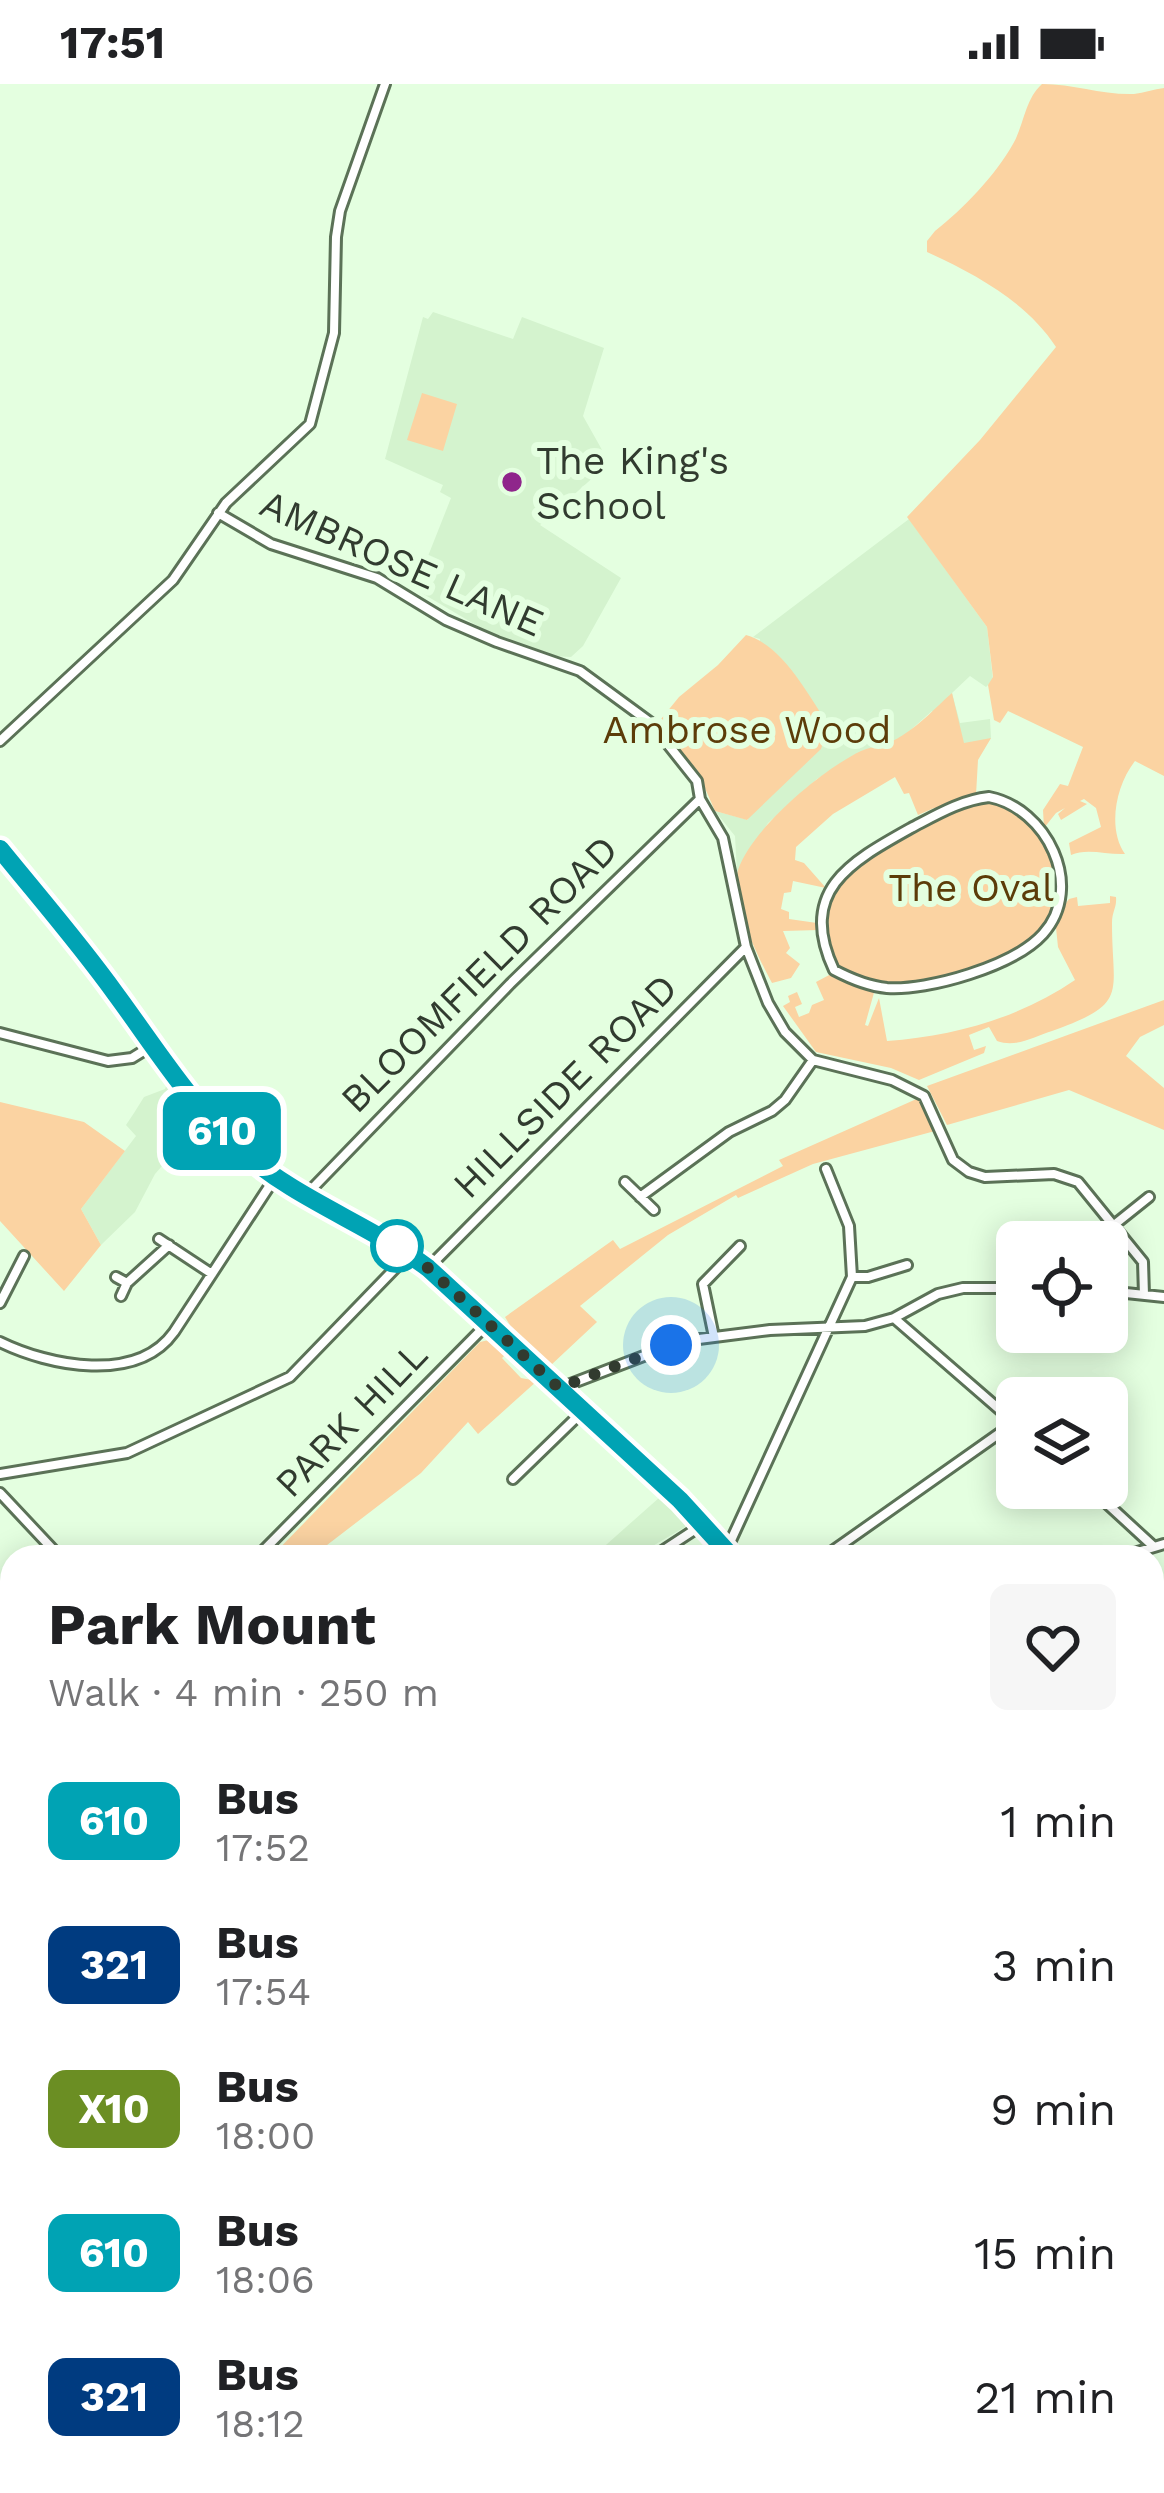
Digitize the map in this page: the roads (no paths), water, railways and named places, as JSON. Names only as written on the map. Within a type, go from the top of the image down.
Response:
[{"type":"main road","points":[[0,849],[90,959],[202,1110],[237,1147],[274,1178],[428,1268],[721,1545]]},
{"type":"street","points":[[0,741],[173,580],[218,513],[313,419],[334,333],[339,216],[385,84]]},
{"type":"street","name":"AMBROSE LANE","points":[[218,513],[271,544],[377,578],[446,620],[580,671],[651,723],[697,781],[700,799],[727,848],[746,947],[768,1003],[785,1032],[813,1060]]},
{"type":"street","points":[[978,798],[999,799],[1022,810],[1036,823],[1058,862],[1061,896],[1044,934],[1011,955],[953,979],[891,988],[867,985],[834,970],[822,924],[827,892],[841,874],[855,859],[978,798]]},
{"type":"street","name":"BLOOMFIELD ROAD","points":[[305,1196],[494,1000],[700,799]]},
{"type":"street","name":"HILLSIDE ROAD","points":[[428,1268],[746,947]]},
{"type":"street","points":[[0,1034],[108,1061],[132,1058],[153,1044]]},
{"type":"street","points":[[640,1197],[729,1132],[772,1111],[813,1060],[892,1080],[929,1102],[953,1160],[969,1172],[985,1177],[1066,1176],[1082,1186],[1111,1221]]},
{"type":"street","points":[[733,1545],[852,1277],[849,1226],[826,1169]]},
{"type":"street","points":[[0,1342],[36,1358],[87,1365],[135,1359],[167,1341],[274,1178]]},
{"type":"street","points":[[625,1182],[654,1210]]},
{"type":"street","points":[[1119,1221],[1149,1197]]},
{"type":"street","points":[[159,1239],[212,1274]]},
{"type":"street","points":[[1128,1243],[1143,1262],[1144,1295]]},
{"type":"street","points":[[121,1296],[128,1283],[169,1245]]},
{"type":"street","points":[[713,1336],[704,1283],[740,1246]]},
{"type":"street","points":[[0,1474],[128,1453],[290,1377],[410,1254]]},
{"type":"street","points":[[0,1302],[24,1256]]},
{"type":"street","points":[[852,1277],[907,1265]]},
{"type":"street","points":[[116,1276],[128,1283]]},
{"type":"street","points":[[559,1388],[671,1345],[713,1336],[831,1329],[894,1318],[938,1294],[996,1288]]},
{"type":"street","points":[[1128,1294],[1164,1298]]},
{"type":"street","points":[[894,1318],[996,1407]]},
{"type":"street","name":"PARK HILL","points":[[269,1545],[488,1323]]},
{"type":"street","points":[[513,1479],[583,1411]]},
{"type":"street","points":[[841,1545],[996,1438]]},
{"type":"street","points":[[0,1493],[48,1545]]},
{"type":"street","points":[[1113,1509],[1152,1545]]},
{"type":"street","points":[[671,1545],[703,1524]]},
{"type":"place","name":"The King's School","points":[[512,482]]},
{"type":"park label","name":"Ambrose Wood","points":[[747,729]]},
{"type":"park label","name":"The Oval","points":[[971,887]]}]
